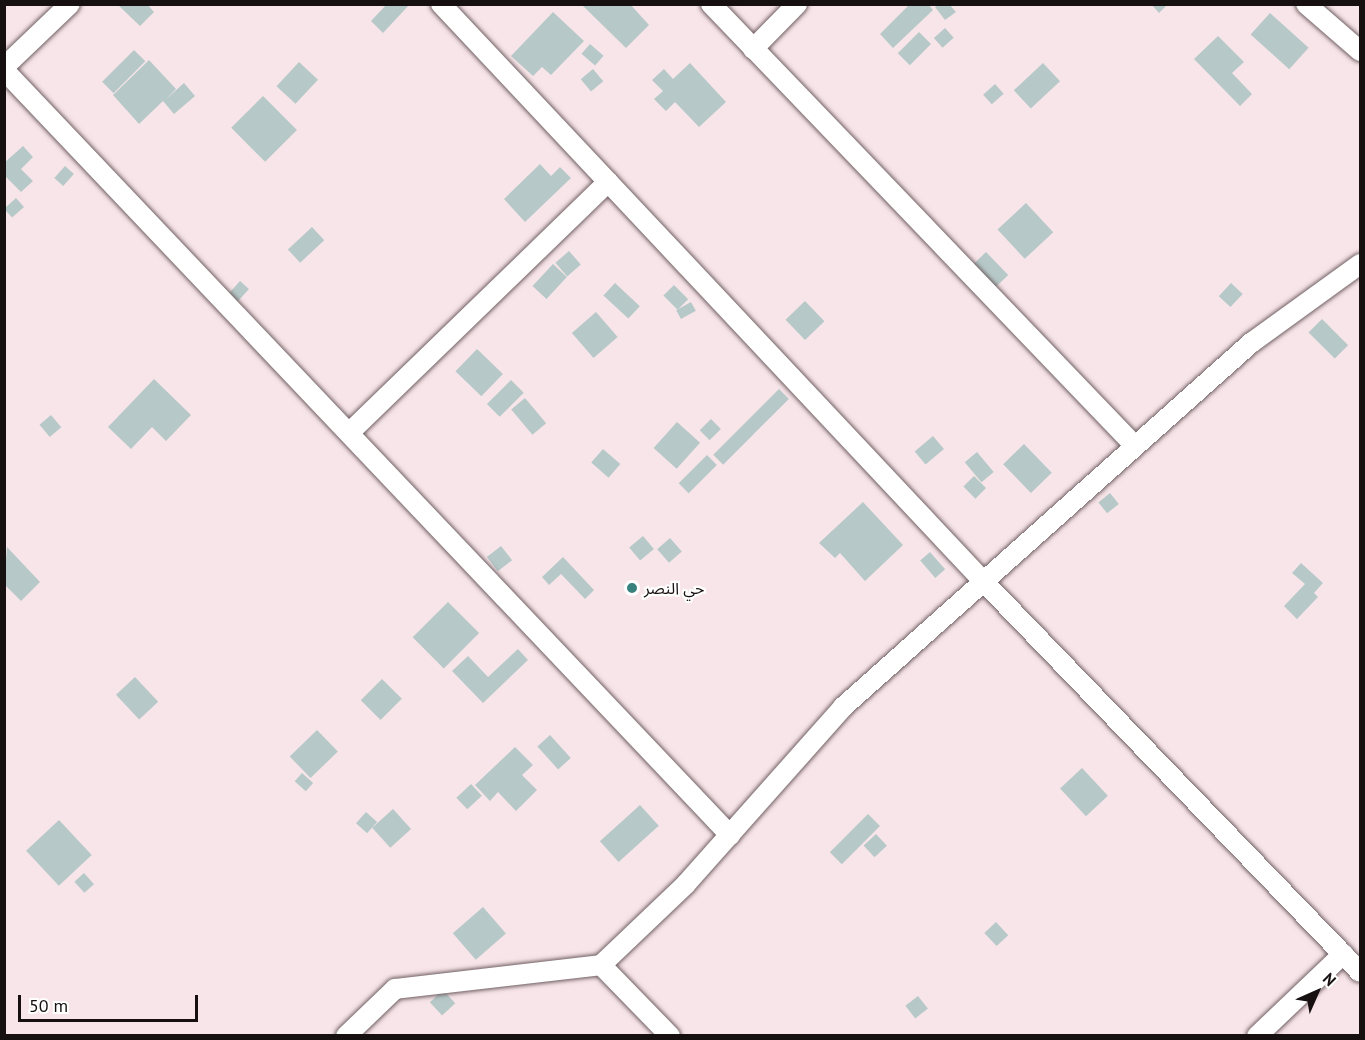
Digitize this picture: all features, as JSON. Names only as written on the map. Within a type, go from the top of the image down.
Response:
[{"type":"street","points":[[70,4],[4,69],[730,835]]},
{"type":"street","points":[[441,4],[983,581],[1360,972]]},
{"type":"street","points":[[711,4],[1135,446]]},
{"type":"street","points":[[753,49],[797,4]]},
{"type":"street","points":[[1306,4],[1360,51]]},
{"type":"street","points":[[349,433],[608,182]]},
{"type":"street","points":[[346,1035],[395,989],[601,965],[686,884],[843,707],[1251,343],[1360,264]]},
{"type":"street","points":[[1257,1035],[1343,954]]},
{"type":"street","points":[[601,965],[670,1035]]},
{"type":"building","points":[[117,4],[147,4],[154,12],[140,26]]},
{"type":"building","points":[[387,4],[410,4],[383,33],[371,21]]},
{"type":"building","points":[[581,4],[630,4],[649,25],[626,48]]},
{"type":"building","points":[[910,4],[928,4],[933,10],[893,48],[880,34]]},
{"type":"building","points":[[1151,4],[1168,4],[1159,13]]},
{"type":"building","points":[[950,5],[956,12],[945,20],[935,7]]},
{"type":"building","points":[[553,12],[584,41],[551,75],[542,67],[533,76],[511,56]]},
{"type":"building","points":[[1270,13],[1309,48],[1289,69],[1251,35]]},
{"type":"building","points":[[945,28],[954,38],[943,48],[934,38]]},
{"type":"building","points":[[919,32],[931,44],[910,65],[898,53]]},
{"type":"building","points":[[1218,36],[1244,62],[1232,73],[1252,94],[1240,106],[1194,59]]},
{"type":"building","points":[[590,44],[604,56],[595,66],[581,54]]},
{"type":"building","points":[[134,50],[145,61],[113,93],[102,82]]},
{"type":"building","points":[[149,60],[176,89],[165,100],[184,83],[195,96],[174,114],[163,101],[139,124],[113,95]]},
{"type":"building","points":[[299,62],[318,80],[296,104],[276,86]]},
{"type":"building","points":[[690,63],[726,102],[699,127],[675,102],[666,111],[654,99],[663,91],[652,80],[664,69],[673,79]]},
{"type":"building","points":[[1043,63],[1060,81],[1031,109],[1014,90]]},
{"type":"building","points":[[593,69],[603,81],[591,92],[581,79]]},
{"type":"building","points":[[995,84],[1004,94],[992,104],[983,95]]},
{"type":"building","points":[[263,96],[297,130],[265,162],[231,128]]},
{"type":"building","points":[[23,146],[33,157],[21,169],[33,181],[21,192],[4,175],[4,163]]},
{"type":"building","points":[[540,164],[551,176],[560,167],[571,178],[525,222],[504,199]]},
{"type":"building","points":[[65,166],[74,174],[63,186],[54,178]]},
{"type":"building","points":[[16,198],[24,207],[12,218],[4,209]]},
{"type":"building","points":[[1026,203],[1053,232],[1025,259],[997,230]]},
{"type":"building","points":[[312,227],[324,240],[300,263],[288,250]]},
{"type":"building","points":[[569,251],[581,265],[567,276],[555,263]]},
{"type":"building","points":[[986,252],[1008,275],[995,288],[973,265]]},
{"type":"building","points":[[553,264],[567,277],[546,299],[533,286]]},
{"type":"building","points":[[240,281],[249,289],[238,302],[229,294]]},
{"type":"building","points":[[615,283],[640,306],[628,319],[603,295]]},
{"type":"building","points":[[1231,283],[1243,294],[1230,307],[1219,296]]},
{"type":"building","points":[[674,285],[688,299],[678,310],[663,296]]},
{"type":"building","points":[[805,301],[824,321],[805,340],[786,320]]},
{"type":"building","points":[[691,302],[696,311],[681,319],[676,310]]},
{"type":"building","points":[[596,312],[618,337],[593,358],[572,333]]},
{"type":"building","points":[[1322,319],[1348,345],[1335,359],[1309,332]]},
{"type":"building","points":[[477,349],[503,374],[481,396],[455,371]]},
{"type":"building","points":[[154,379],[191,415],[166,441],[152,427],[131,449],[108,427]]},
{"type":"building","points":[[511,380],[524,393],[500,417],[487,404]]},
{"type":"building","points":[[779,389],[789,399],[723,465],[713,455]]},
{"type":"building","points":[[525,398],[546,423],[532,435],[511,410]]},
{"type":"building","points":[[51,415],[61,427],[50,437],[40,425]]},
{"type":"building","points":[[711,419],[721,429],[710,440],[700,430]]},
{"type":"building","points":[[677,422],[700,443],[677,469],[654,448]]},
{"type":"building","points":[[933,436],[944,449],[926,464],[915,451]]},
{"type":"building","points":[[1024,444],[1052,473],[1031,493],[1003,464]]},
{"type":"building","points":[[603,449],[620,464],[609,478],[591,463]]},
{"type":"building","points":[[977,452],[994,472],[981,482],[965,462]]},
{"type":"building","points":[[707,455],[717,465],[689,493],[679,483]]},
{"type":"building","points":[[974,476],[986,488],[975,499],[963,487]]},
{"type":"building","points":[[1110,493],[1119,504],[1107,513],[1098,502]]},
{"type":"building","points":[[863,502],[903,545],[865,581],[840,553],[835,558],[819,543]]},
{"type":"building","points":[[643,536],[654,549],[640,561],[629,548]]},
{"type":"building","points":[[670,538],[682,552],[669,563],[657,549]]},
{"type":"building","points":[[501,546],[512,560],[498,571],[487,557]]},
{"type":"building","points":[[7,547],[40,582],[21,601],[4,584]]},
{"type":"building","points":[[930,552],[945,569],[935,578],[920,561]]},
{"type":"building","points":[[563,557],[594,590],[585,599],[561,574],[549,585],[542,577]]},
{"type":"building","points":[[1301,563],[1323,583],[1314,593],[1318,597],[1297,619],[1284,606],[1305,584],[1292,573]]},
{"type":"building","points":[[448,602],[479,633],[444,668],[413,637]]},
{"type":"building","points":[[518,649],[528,660],[483,703],[452,671],[468,656],[488,677]]},
{"type":"building","points":[[135,677],[158,702],[139,720],[116,695]]},
{"type":"building","points":[[382,679],[402,699],[381,720],[361,700]]},
{"type":"building","points":[[317,730],[338,752],[311,778],[290,756]]},
{"type":"building","points":[[550,735],[571,758],[558,769],[537,746]]},
{"type":"building","points":[[515,747],[533,765],[522,775],[537,790],[516,811],[498,792],[490,801],[475,785]]},
{"type":"building","points":[[1082,768],[1108,796],[1086,816],[1060,788]]},
{"type":"building","points":[[302,773],[313,783],[306,791],[295,781]]},
{"type":"building","points":[[471,784],[482,796],[467,809],[456,798]]},
{"type":"building","points":[[640,805],[659,826],[619,862],[600,841]]},
{"type":"building","points":[[393,809],[411,829],[390,848],[372,828]]},
{"type":"building","points":[[366,812],[377,822],[367,833],[356,823]]},
{"type":"building","points":[[868,814],[880,826],[842,864],[830,852]]},
{"type":"building","points":[[59,820],[92,855],[59,886],[26,851]]},
{"type":"building","points":[[876,834],[887,846],[874,857],[864,846]]},
{"type":"building","points":[[84,873],[94,884],[84,893],[74,882]]},
{"type":"building","points":[[483,907],[506,933],[476,960],[453,933]]},
{"type":"building","points":[[996,922],[1008,935],[997,946],[984,933]]},
{"type":"building","points":[[443,990],[455,1003],[442,1015],[430,1002]]},
{"type":"building","points":[[918,996],[928,1009],[915,1018],[905,1006]]},
{"type":"place","name":"حي النصر","points":[[632,588]]}]
